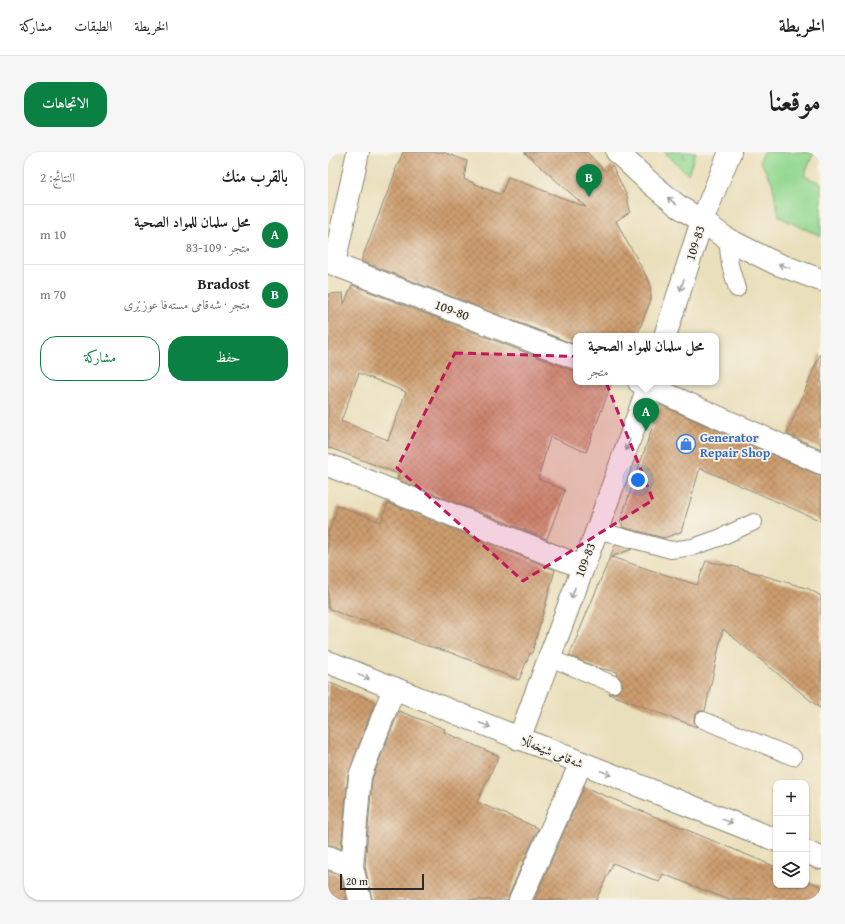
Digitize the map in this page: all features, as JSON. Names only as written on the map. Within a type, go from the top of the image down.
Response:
[{"type":"street","points":[[331,263],[358,152]]},
{"type":"street","points":[[617,152],[678,206],[727,238],[775,263],[821,280]]},
{"type":"street","name":"109-83","points":[[666,333],[702,221],[730,152]]},
{"type":"street","name":"109-80","points":[[331,263],[573,357]]},
{"type":"street","name":"109-83","points":[[519,739],[597,530],[645,385]]},
{"type":"street","points":[[650,385],[821,463]]},
{"type":"street","points":[[328,465],[582,567]]},
{"type":"street","name":"شەقامی شێخەڵڵا","points":[[328,662],[773,839]]},
{"type":"street","points":[[360,900],[352,866],[360,776],[394,688]]},
{"type":"street","points":[[520,900],[581,763]]},
{"type":"street","points":[[809,853],[821,858]]},
{"type":"street","points":[[328,857],[352,866]]},
{"type":"lane","points":[[727,238],[730,265],[737,289]]},
{"type":"lane","points":[[597,530],[672,550],[693,547],[719,538],[754,522]]},
{"type":"lane","points":[[550,658],[613,684]]},
{"type":"lane","points":[[703,720],[793,757]]},
{"type":"highlighted area","points":[[455,353],[596,357],[653,500],[523,581],[397,468]]},
{"type":"green space","points":[[664,152],[696,152],[688,174]]},
{"type":"green space","points":[[763,152],[814,152],[804,176],[821,183],[821,236],[779,216],[772,182],[760,161]]},
{"type":"building","points":[[403,152],[443,152],[467,161],[464,179],[501,195],[508,177],[586,207],[524,152],[587,152],[605,171],[612,165],[627,196],[630,212],[616,221],[650,283],[651,299],[638,333],[573,333],[573,344],[361,261]]},
{"type":"building","points":[[352,285],[573,370],[573,385],[611,385],[586,452],[550,437],[538,479],[565,490],[547,539],[397,479],[399,474],[328,448],[328,294],[343,293],[344,304]],"holes":[[[359,373],[406,392],[388,440],[341,421]]]},
{"type":"building","points":[[821,354],[821,449],[787,434]]},
{"type":"building","points":[[660,405],[821,475],[821,521],[700,468],[681,532],[664,538],[622,527],[623,525],[620,522]]},
{"type":"building","points":[[388,503],[555,570],[532,653],[530,653],[519,680],[452,653],[421,644],[374,624],[346,616],[328,608],[328,534],[338,506],[381,522]]},
{"type":"building","points":[[615,545],[632,549],[611,557],[697,585],[706,561],[732,566],[809,589],[821,596],[821,709],[723,629],[705,711],[698,712],[694,717],[694,722],[697,727],[609,694],[618,692],[622,687],[621,679],[616,675],[618,672],[598,668],[569,656]]},
{"type":"building","points":[[328,682],[375,702],[348,775],[341,849],[333,845],[328,845]]},
{"type":"building","points":[[399,711],[445,729],[444,732],[499,756],[477,802],[538,828],[508,900],[372,900],[365,866],[372,779]]},
{"type":"building","points":[[584,787],[773,866],[773,888],[809,888],[809,881],[821,886],[821,900],[729,900],[663,874],[659,882],[613,863],[596,900],[534,900]]},
{"type":"building","points":[[328,871],[341,876],[347,900],[328,900]]},
{"type":"place","name":"Bradost","points":[[589,197]]},
{"type":"place","name":"محل سلمان للمواد الصحية","points":[[646,431]]},
{"type":"place","name":"Generator Repair Shop","points":[[686,444]]}]
